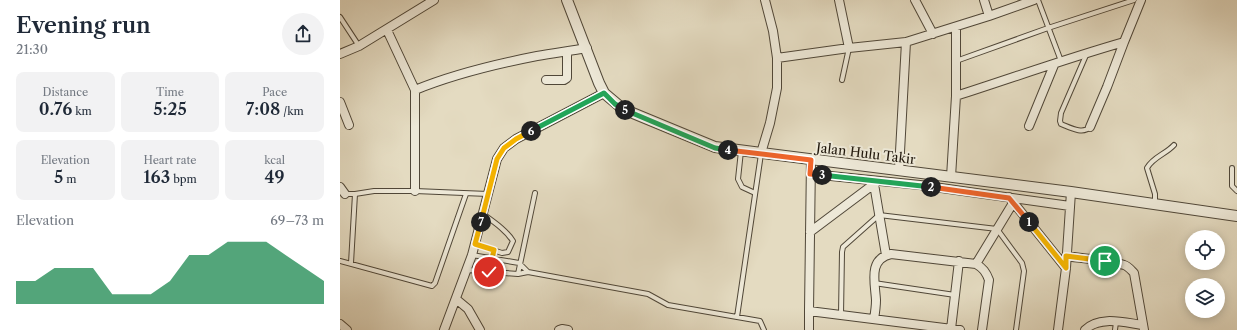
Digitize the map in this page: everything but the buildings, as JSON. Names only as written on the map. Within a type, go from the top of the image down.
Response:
[{"type":"street","points":[[340,54],[359,46],[434,0]]},
{"type":"street","name":"Jalan Hulu Takir","points":[[567,0],[604,93],[623,109],[715,148],[1071,192],[1237,216]]},
{"type":"street","points":[[761,154],[770,124],[776,96],[777,58],[773,31],[765,0]]},
{"type":"street","points":[[839,0],[849,48]]},
{"type":"street","points":[[915,0],[933,34]]},
{"type":"street","points":[[984,0],[990,16]]},
{"type":"street","points":[[777,58],[906,42],[990,16],[1034,0]]},
{"type":"street","points":[[1090,127],[1141,0]]},
{"type":"street","points":[[951,177],[956,96],[956,27]]},
{"type":"street","points":[[386,30],[415,90],[414,191]]},
{"type":"street","points":[[899,170],[906,42]]},
{"type":"street","points":[[956,96],[1124,42]]},
{"type":"street","points":[[415,90],[451,77],[509,62],[587,48]]},
{"type":"street","points":[[546,80],[564,80],[567,78],[567,52]]},
{"type":"street","points":[[1029,126],[1058,63]]},
{"type":"street","points":[[444,330],[472,254],[497,159],[504,148],[516,139],[604,93]]},
{"type":"street","points":[[340,102],[349,125]]},
{"type":"street","points":[[809,330],[811,160]]},
{"type":"street","points":[[810,174],[876,182],[920,185],[1011,200],[1070,206]]},
{"type":"street","points":[[876,182],[879,215],[886,255]]},
{"type":"street","points":[[810,232],[876,182]]},
{"type":"street","points":[[1058,330],[1066,268],[1071,192]]},
{"type":"street","points":[[976,264],[997,229],[1011,200]]},
{"type":"street","points":[[1011,200],[1066,268]]},
{"type":"street","points":[[874,319],[876,302],[874,270],[881,258],[891,254],[976,264],[982,267],[987,273],[989,280],[982,330]]},
{"type":"street","points":[[1066,256],[1124,265],[1129,267],[1134,273],[1144,328],[1115,326],[1098,322],[1091,324],[1085,330]]},
{"type":"street","points":[[951,329],[959,262]]},
{"type":"street","points":[[456,299],[468,309],[480,330]]},
{"type":"street","points":[[809,311],[960,330]]},
{"type":"street","points":[[340,324],[347,330]]},
{"type":"street","points":[[559,330],[568,330]]},
{"type":"lane","points":[[1038,0],[1058,63]]},
{"type":"lane","points":[[956,61],[1048,28],[1134,0]]},
{"type":"lane","points":[[340,17],[359,46]]},
{"type":"lane","points":[[842,80],[849,48]]},
{"type":"lane","points":[[1087,53],[1064,107],[1060,121],[1061,124],[1082,131],[1086,131],[1090,127]]},
{"type":"lane","points":[[1155,203],[1155,194],[1147,168],[1152,161],[1174,145]]},
{"type":"lane","points":[[741,151],[738,179],[742,187],[755,193]]},
{"type":"lane","points":[[737,317],[761,154]]},
{"type":"lane","points":[[1232,168],[1232,186],[1237,191]]},
{"type":"lane","points":[[342,191],[355,194],[374,191],[414,191],[488,194]]},
{"type":"lane","points":[[518,274],[535,193]]},
{"type":"lane","points":[[351,264],[355,194]]},
{"type":"lane","points":[[340,261],[432,286],[435,283],[466,194]]},
{"type":"lane","points":[[475,244],[502,253],[508,252],[513,241],[502,228],[483,214]]},
{"type":"lane","points":[[841,315],[843,247],[879,215],[997,229],[1022,263],[1024,271],[1016,330]]},
{"type":"lane","points":[[489,272],[494,250]]},
{"type":"lane","points":[[472,254],[519,264],[528,272]]},
{"type":"lane","points":[[467,270],[518,274],[528,272],[648,294],[668,305],[760,321],[764,330]]},
{"type":"lane","points":[[874,283],[955,296]]},
{"type":"route","points":[[489,272],[494,250],[475,244],[493,171],[497,159],[504,148],[516,139],[604,93],[615,104],[623,109],[715,148],[811,160],[810,174],[920,185],[1009,198],[1066,268],[1066,256],[1105,261]]}]
